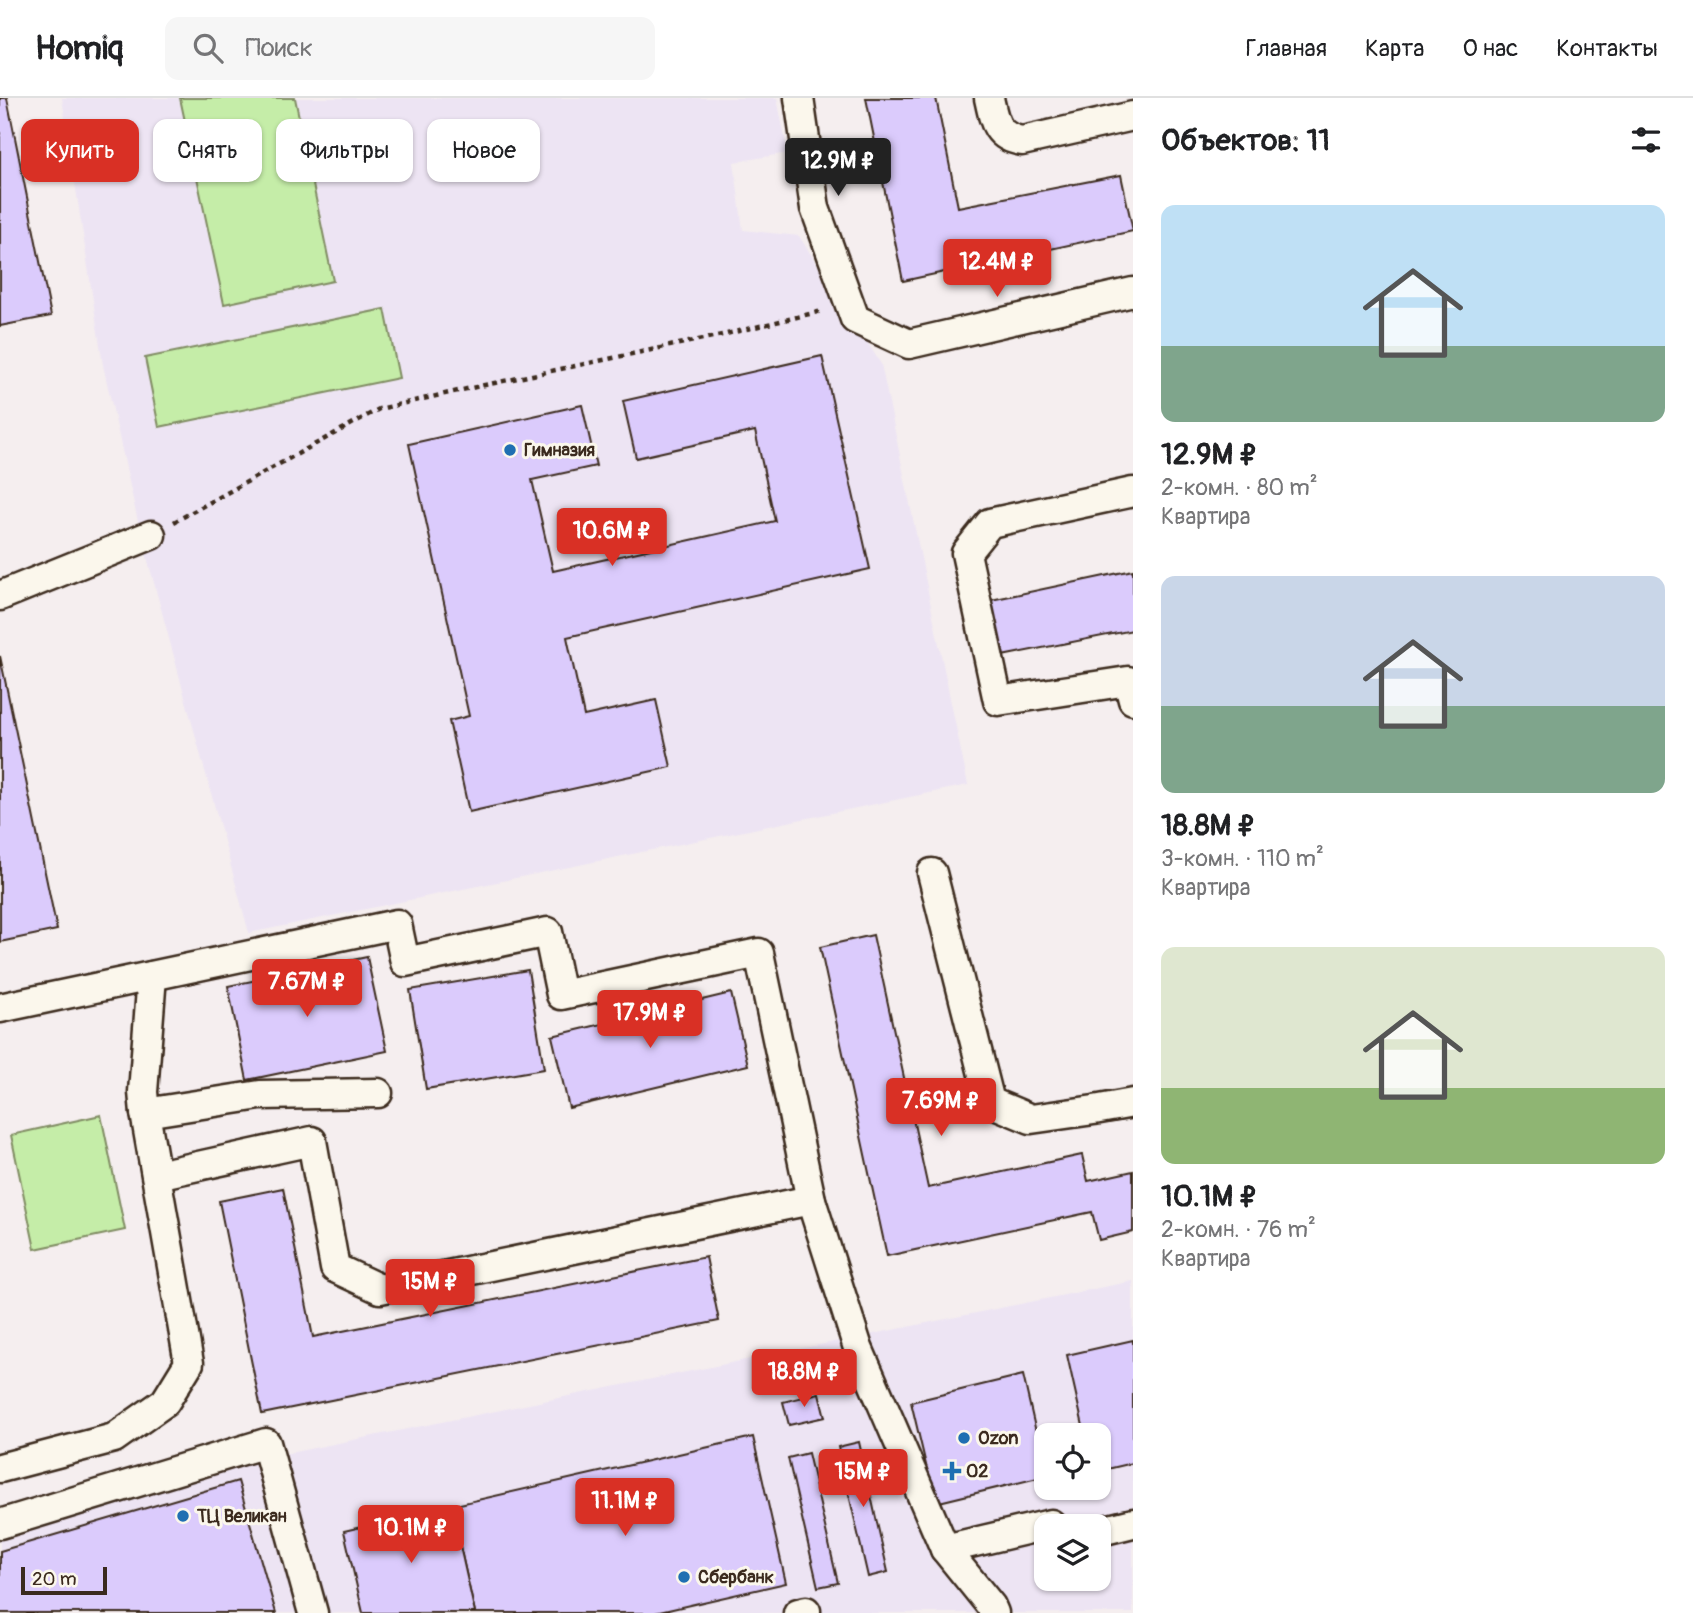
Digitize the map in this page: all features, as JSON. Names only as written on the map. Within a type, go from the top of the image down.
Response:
[{"type":"street","points":[[799,98],[815,208],[855,319],[909,344],[1133,292]]},
{"type":"street","points":[[989,98],[999,130],[1013,140],[1022,141],[1130,110]]},
{"type":"street","points":[[1133,492],[990,523],[966,553],[998,701],[1128,681],[1133,700]]},
{"type":"street","points":[[2,588],[151,535]]},
{"type":"street","points":[[932,873],[990,1101],[1031,1119],[1133,1103]]},
{"type":"street","points":[[0,1008],[397,924],[405,962],[548,932],[561,995],[760,953],[811,1200],[858,1348],[945,1549],[991,1606],[993,1613]]},
{"type":"street","points":[[0,1466],[114,1437],[165,1402],[189,1363],[145,1113],[143,1092],[152,976]]},
{"type":"street","points":[[145,1113],[260,1095],[378,1093]]},
{"type":"street","points":[[157,1175],[312,1140],[335,1268],[380,1289],[811,1200]]},
{"type":"street","points":[[0,1524],[266,1443],[313,1613]]},
{"type":"street","points":[[1111,1528],[1133,1523]]},
{"type":"street","points":[[945,1549],[1034,1528]]},
{"type":"path","points":[[151,535],[379,409],[722,335],[850,304]]},
{"type":"shaded area","name":"Гимназия","points":[[62,98],[777,98],[788,153],[734,162],[743,230],[799,236],[881,364],[968,785],[249,933],[141,535],[103,365],[75,182],[139,182],[139,119],[65,119]]},
{"type":"shaded area","points":[[1133,1281],[1133,1613],[0,1613],[0,1512]]},
{"type":"green space","points":[[180,98],[295,98],[299,119],[276,119],[276,182],[312,182],[333,281],[224,304],[198,182],[262,182],[262,119],[184,119]]},
{"type":"green space","points":[[385,309],[399,378],[159,427],[145,358]]},
{"type":"green space","points":[[101,1115],[125,1230],[35,1249],[11,1135]]},
{"type":"building","points":[[0,98],[7,98],[21,167],[21,182],[24,182],[51,316],[0,326]]},
{"type":"building","points":[[866,98],[936,98],[958,207],[1121,175],[1133,231],[903,281]]},
{"type":"building","points":[[822,356],[870,569],[567,637],[584,716],[656,700],[671,767],[469,812],[449,721],[469,716],[409,444],[582,405],[596,466],[532,480],[553,571],[775,521],[755,431],[636,458],[623,401]]},
{"type":"building","points":[[1133,570],[1133,630],[1002,656],[991,600]]},
{"type":"building","points":[[0,656],[57,930],[0,942]]},
{"type":"building","points":[[873,935],[928,1188],[1082,1155],[1088,1181],[1133,1171],[1133,1232],[1099,1240],[1092,1212],[887,1256],[820,947]]},
{"type":"building","points":[[367,957],[387,1051],[247,1080],[228,986]]},
{"type":"building","points":[[528,970],[544,1069],[426,1089],[410,990]]},
{"type":"building","points":[[731,993],[748,1065],[569,1108],[552,1036]]},
{"type":"building","points":[[283,1188],[313,1337],[706,1257],[719,1321],[262,1414],[219,1201]]},
{"type":"building","points":[[1133,1340],[1133,1463],[1111,1468],[1111,1423],[1082,1423],[1067,1355]]},
{"type":"building","points":[[1023,1375],[1034,1423],[1034,1479],[935,1503],[911,1402]]},
{"type":"building","points":[[819,1393],[825,1417],[789,1425],[783,1402]]},
{"type":"building","points":[[753,1437],[786,1583],[655,1613],[475,1613],[451,1506]]},
{"type":"building","points":[[859,1442],[888,1572],[868,1577],[838,1447]]},
{"type":"building","points":[[808,1453],[838,1583],[818,1587],[788,1458]]},
{"type":"building","name":"ТЦ Великан","points":[[238,1481],[276,1613],[0,1613],[0,1551]]},
{"type":"building","points":[[451,1506],[475,1613],[363,1613],[344,1531]]},
{"type":"place","name":"Гимназия","points":[[510,450]]},
{"type":"place","name":"Ozon","points":[[964,1438]]},
{"type":"place","name":"02","points":[[952,1471]]},
{"type":"place","name":"ТЦ Великан","points":[[183,1516]]},
{"type":"place","name":"Сбербанк","points":[[684,1577]]}]
